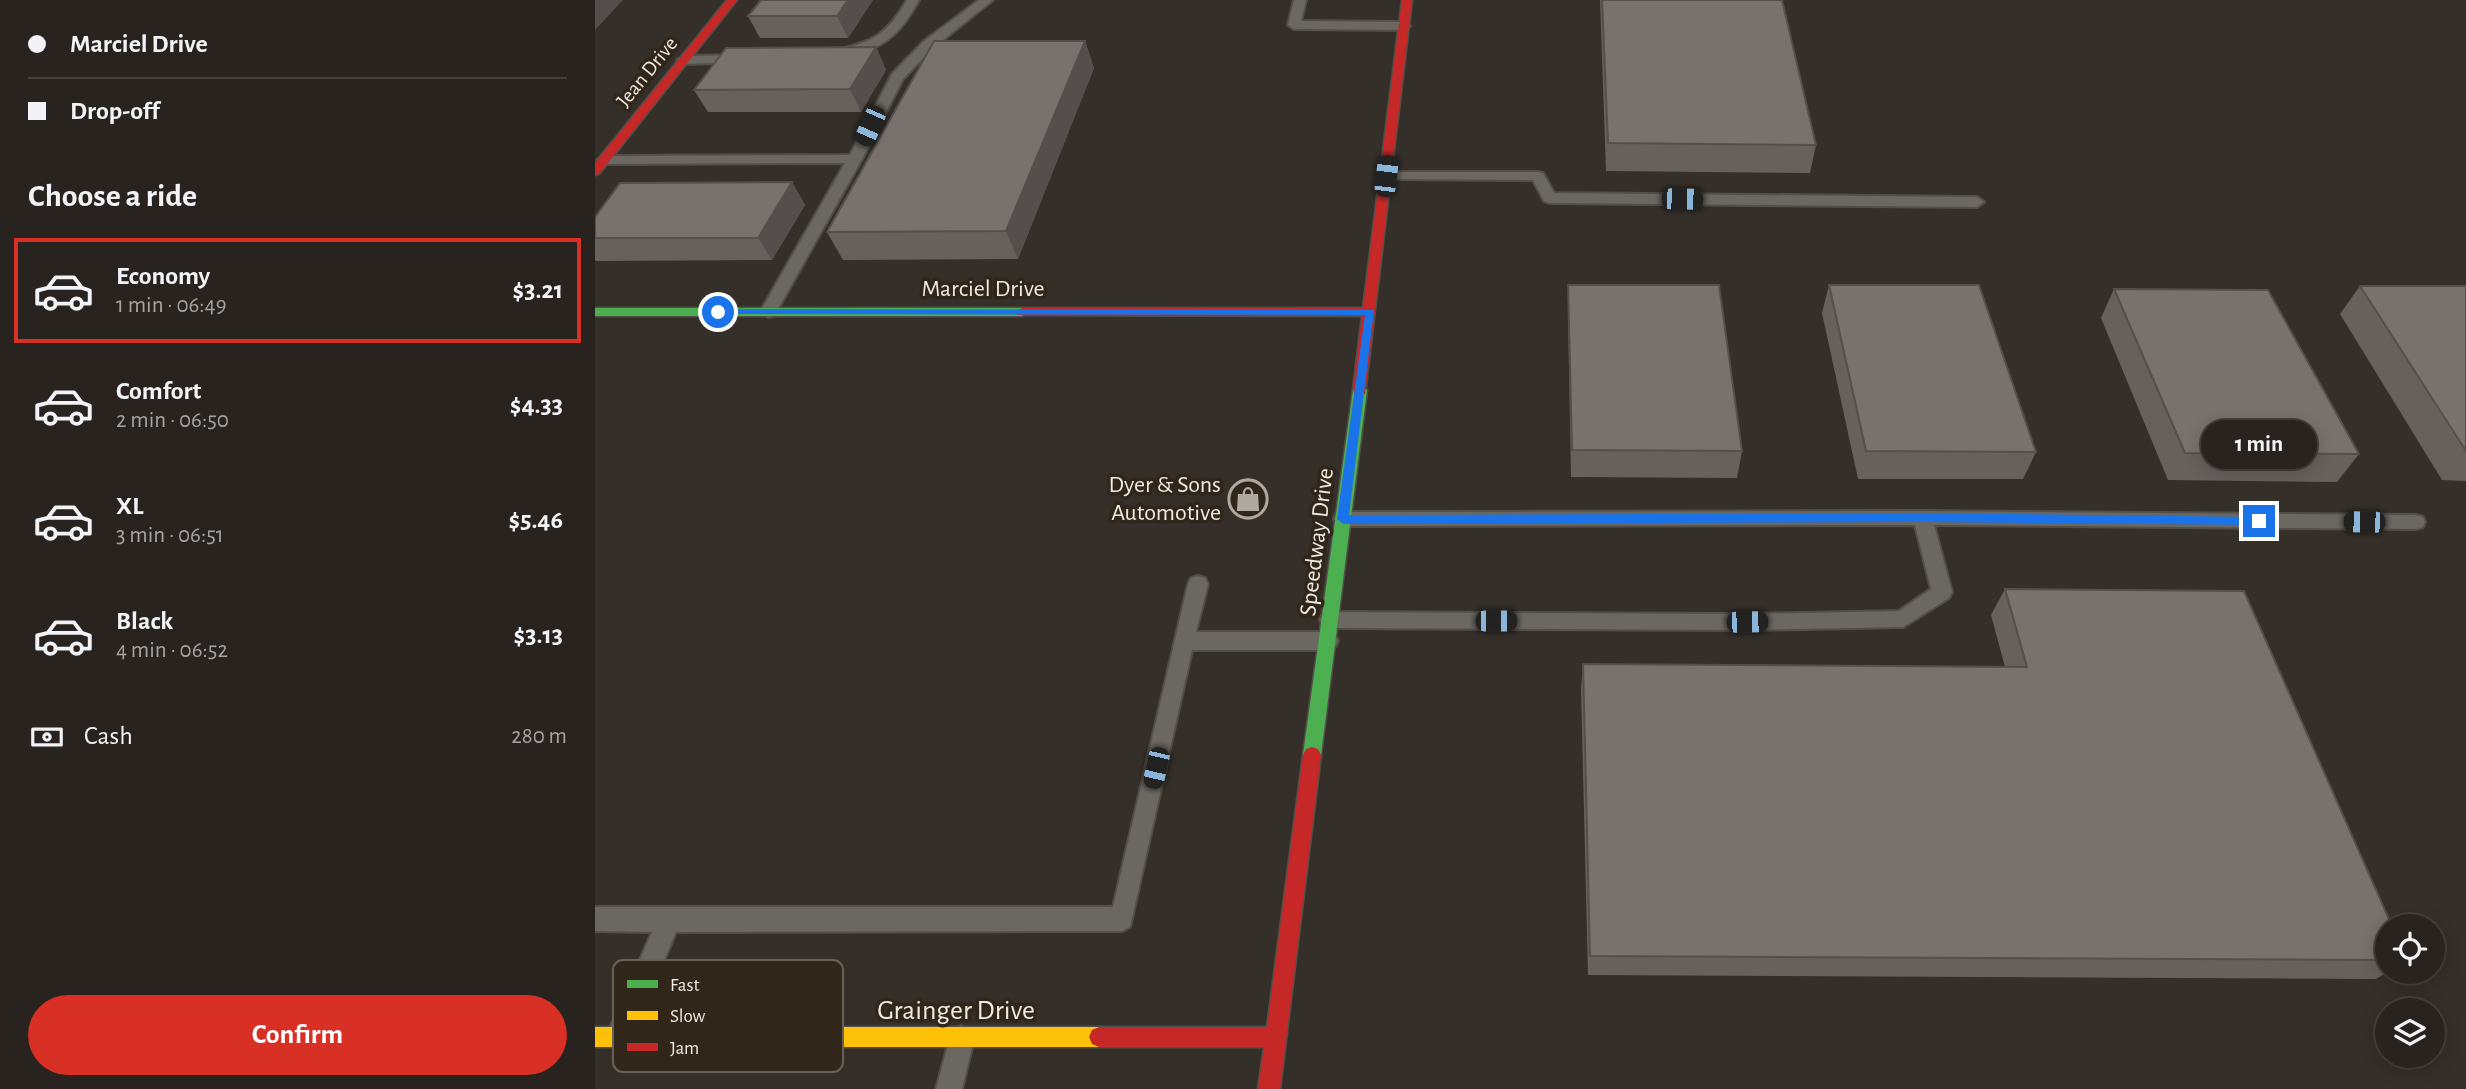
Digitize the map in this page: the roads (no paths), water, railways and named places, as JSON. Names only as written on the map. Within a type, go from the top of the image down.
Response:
[{"type":"street","name":"Jean Drive","points":[[599,166],[732,0]]},
{"type":"street","name":"Speedway Drive","points":[[1269,1089],[1370,312],[1407,0]]},
{"type":"street","name":"Marciel Drive","points":[[595,312],[1370,312]]},
{"type":"street","name":"Grainger Drive","points":[[595,1037],[613,1037]]},
{"type":"street","name":"Grainger Drive","points":[[843,1038],[1275,1037]]},
{"type":"lane","points":[[827,56],[875,46],[899,26],[913,0]]},
{"type":"lane","points":[[768,312],[855,159],[897,77],[929,44],[987,0]]},
{"type":"lane","points":[[1300,0],[1294,25],[1404,26]]},
{"type":"lane","points":[[684,60],[763,59]]},
{"type":"lane","points":[[599,166],[855,159]]},
{"type":"lane","points":[[1386,176],[1538,176],[1549,198],[1977,202]]},
{"type":"lane","points":[[1343,519],[1923,518],[2416,522]]},
{"type":"lane","points":[[1184,641],[1329,630],[1903,619],[1942,592],[1923,518]]},
{"type":"lane","points":[[595,919],[1122,919],[1198,584]]},
{"type":"lane","points":[[652,960],[669,920]]},
{"type":"lane","points":[[949,1089],[961,1038]]},
{"type":"place","name":"Dyer & Sons Automotive","points":[[1248,499]]}]
